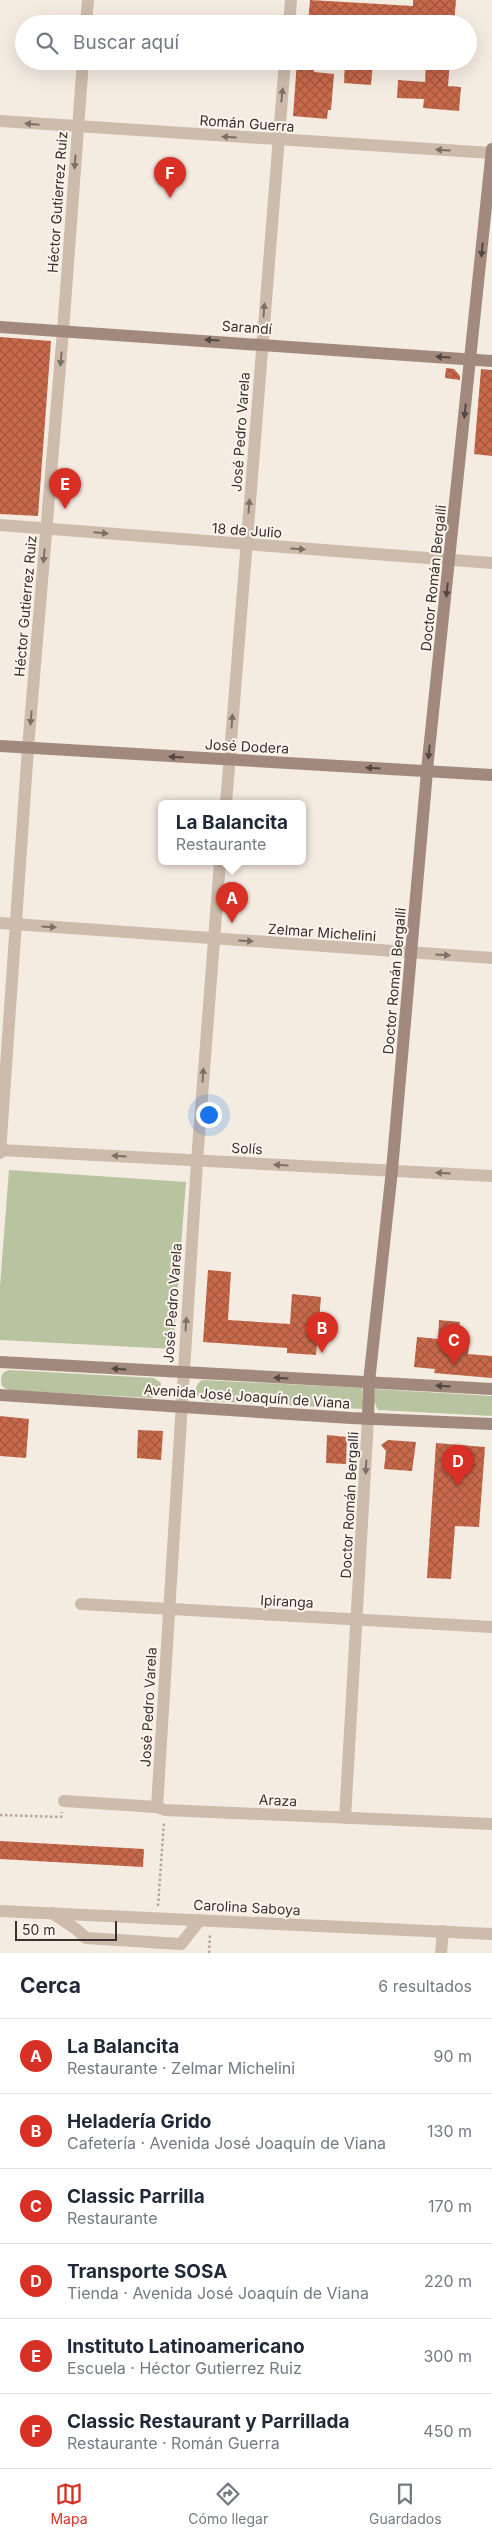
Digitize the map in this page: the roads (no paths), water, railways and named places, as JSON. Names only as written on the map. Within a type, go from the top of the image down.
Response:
[{"type":"street","points":[[87,15],[88,0]]},
{"type":"street","points":[[290,15],[291,0]]},
{"type":"street","name":"Héctor Gutierrez Ruiz","points":[[0,1150],[28,748],[63,331],[82,70]]},
{"type":"street","name":"José Pedro Varela","points":[[226,800],[284,70]]},
{"type":"street","name":"Román Guerra","points":[[0,121],[77,128],[492,153]]},
{"type":"street","name":"Doctor Román Bergalli","points":[[344,1818],[357,1620],[368,1419],[368,1382],[392,1170],[428,771],[492,149]]},
{"type":"street","name":"Sarandí","points":[[0,327],[262,343],[492,361]]},
{"type":"street","name":"18 de Julio","points":[[0,525],[492,563]]},
{"type":"street","name":"José Dodera","points":[[0,746],[492,776]]},
{"type":"street","name":"José Pedro Varela","points":[[161,1808],[169,1610],[183,1373],[220,865]]},
{"type":"street","name":"Zelmar Michelini","points":[[0,923],[412,954],[492,958]]},
{"type":"street","name":"Solís","points":[[0,1150],[492,1176]]},
{"type":"street","name":"Avenida José Joaquín de Viana","points":[[0,1362],[492,1389]]},
{"type":"street","name":"Avenida José Joaquín de Viana","points":[[0,1395],[368,1419],[492,1424]]},
{"type":"street","name":"Ipiranga","points":[[81,1604],[492,1627]]},
{"type":"street","name":"Araza","points":[[64,1801],[344,1818],[492,1824]]},
{"type":"street","name":"Carolina Saboya","points":[[0,1911],[492,1934]]},
{"type":"street","points":[[52,1913],[86,1938],[181,1944],[205,1920]]},
{"type":"street","points":[[441,1953],[443,1932]]},
{"type":"place","name":"Classic Restaurant y Parrillada","points":[[170,198]]},
{"type":"place","name":"Instituto Latinoamericano","points":[[65,509]]},
{"type":"place","name":"La Balancita","points":[[232,923]]},
{"type":"place","name":"Heladería Grido","points":[[322,1353]]},
{"type":"place","name":"Classic Parrilla","points":[[454,1365]]},
{"type":"place","name":"Transporte SOSA","points":[[458,1486]]}]
